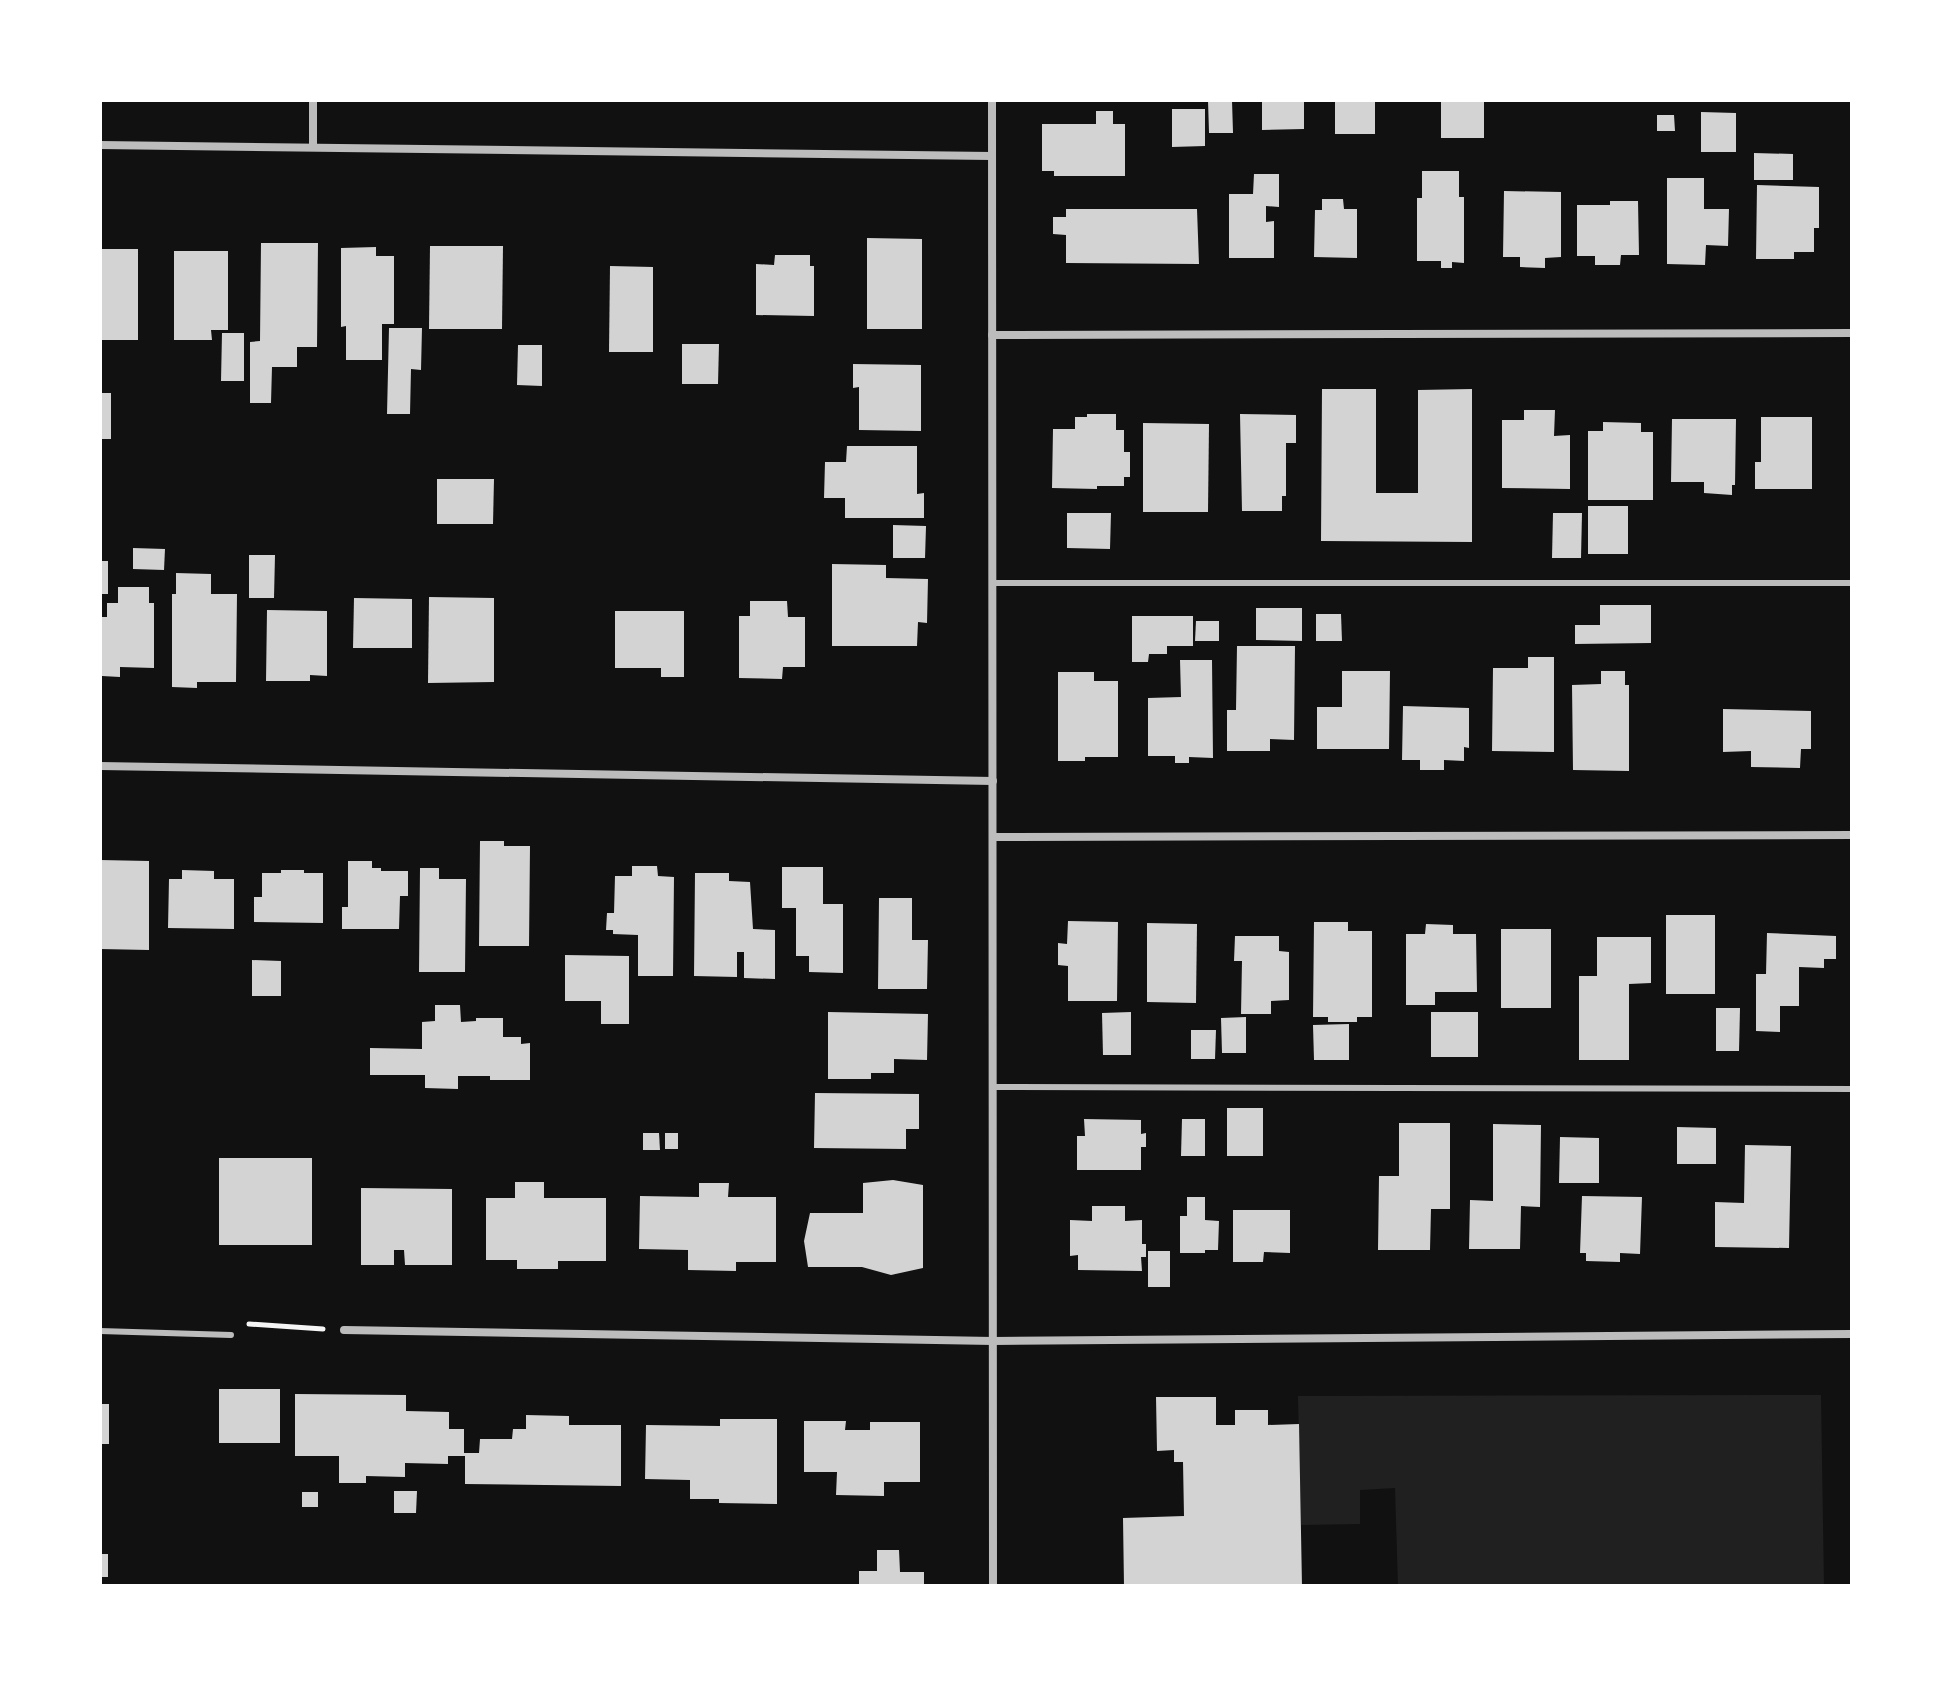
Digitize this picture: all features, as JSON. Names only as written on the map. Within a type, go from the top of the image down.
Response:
[{"type":"street","points":[[313,100],[313,147]]},
{"type":"street","points":[[992,100],[993,1586]]},
{"type":"street","points":[[100,145],[992,156]]},
{"type":"street","points":[[992,335],[1852,333]]},
{"type":"street","points":[[100,766],[993,781]]},
{"type":"street","points":[[993,837],[1852,835]]},
{"type":"street","points":[[344,1330],[993,1341],[1852,1334]]},
{"type":"lane","points":[[993,583],[1852,583]]},
{"type":"lane","points":[[993,1087],[1852,1089]]},
{"type":"lane","points":[[100,1331],[231,1335]]},
{"type":"path","points":[[231,1335],[233,1322],[344,1330]]},
{"type":"shaded area","points":[[1821,1395],[1824,1586],[1398,1586],[1395,1488],[1360,1490],[1360,1524],[1301,1525],[1298,1396]]},
{"type":"building","points":[[1208,100],[1232,100],[1233,133],[1209,133]]},
{"type":"building","points":[[1262,100],[1304,100],[1304,129],[1262,130]]},
{"type":"building","points":[[1335,100],[1375,100],[1375,134],[1335,134]]},
{"type":"building","points":[[1441,100],[1484,100],[1484,138],[1441,138]]},
{"type":"building","points":[[1172,109],[1205,109],[1205,146],[1172,147]]},
{"type":"building","points":[[1096,111],[1113,111],[1113,124],[1125,124],[1125,176],[1054,176],[1054,171],[1042,171],[1042,124],[1096,124]]},
{"type":"building","points":[[1701,112],[1736,113],[1736,152],[1701,152]]},
{"type":"building","points":[[1657,115],[1674,115],[1675,131],[1657,131]]},
{"type":"building","points":[[1754,153],[1793,154],[1793,180],[1754,180]]},
{"type":"building","points":[[1422,171],[1459,171],[1459,197],[1464,197],[1464,263],[1452,262],[1452,268],[1441,268],[1441,261],[1417,261],[1417,198],[1422,198]]},
{"type":"building","points":[[1254,174],[1279,174],[1279,207],[1266,206],[1266,222],[1274,221],[1274,258],[1229,258],[1229,194],[1253,194]]},
{"type":"building","points":[[1667,178],[1704,178],[1704,209],[1729,209],[1728,246],[1706,245],[1705,265],[1667,264]]},
{"type":"building","points":[[1757,185],[1819,187],[1819,228],[1814,228],[1814,252],[1794,252],[1794,259],[1756,259]]},
{"type":"building","points":[[1504,191],[1561,192],[1561,257],[1545,258],[1545,268],[1520,267],[1520,257],[1503,257]]},
{"type":"building","points":[[1322,199],[1343,199],[1344,209],[1357,209],[1357,258],[1314,257],[1315,210],[1322,210]]},
{"type":"building","points":[[1610,201],[1638,201],[1639,255],[1621,255],[1620,265],[1595,265],[1595,256],[1577,256],[1577,205],[1610,205]]},
{"type":"building","points":[[1066,209],[1197,209],[1199,264],[1066,263],[1066,235],[1053,234],[1053,217],[1066,217]]},
{"type":"building","points":[[867,238],[922,239],[922,329],[867,329]]},
{"type":"building","points":[[261,243],[318,243],[317,347],[297,347],[297,367],[272,367],[271,403],[250,403],[250,342],[260,341]]},
{"type":"building","points":[[430,246],[503,246],[502,329],[429,329]]},
{"type":"building","points":[[376,247],[376,256],[394,256],[394,324],[382,324],[382,360],[346,360],[346,326],[341,327],[341,248]]},
{"type":"building","points":[[100,249],[138,249],[138,340],[100,340]]},
{"type":"building","points":[[174,251],[228,251],[228,330],[211,330],[212,340],[174,340]]},
{"type":"building","points":[[775,255],[810,255],[810,266],[814,266],[814,316],[756,315],[756,264],[774,265]]},
{"type":"building","points":[[610,266],[653,267],[653,352],[609,352]]},
{"type":"building","points":[[389,328],[422,328],[421,370],[411,369],[410,414],[387,414]]},
{"type":"building","points":[[222,333],[244,333],[244,381],[221,381]]},
{"type":"building","points":[[682,344],[719,344],[718,384],[682,384]]},
{"type":"building","points":[[518,345],[542,345],[542,386],[517,385]]},
{"type":"building","points":[[853,364],[921,365],[921,431],[859,430],[859,387],[853,388]]},
{"type":"building","points":[[1322,389],[1376,389],[1376,493],[1418,493],[1418,390],[1472,389],[1472,542],[1321,541]]},
{"type":"building","points":[[100,393],[111,393],[111,439],[100,439]]},
{"type":"building","points":[[1524,410],[1555,410],[1554,436],[1570,435],[1570,489],[1502,488],[1502,420],[1524,420]]},
{"type":"building","points":[[1087,414],[1116,414],[1116,430],[1124,430],[1124,452],[1130,452],[1130,477],[1124,477],[1124,486],[1052,488],[1053,429],[1075,429],[1075,417],[1087,417]]},
{"type":"building","points":[[1240,414],[1296,415],[1296,443],[1286,443],[1286,496],[1282,496],[1282,511],[1242,511]]},
{"type":"building","points":[[1761,417],[1812,417],[1812,489],[1755,489],[1755,462],[1761,462]]},
{"type":"building","points":[[1672,419],[1736,419],[1735,485],[1732,485],[1732,495],[1704,493],[1704,482],[1671,482]]},
{"type":"building","points":[[1603,422],[1641,423],[1641,432],[1653,432],[1653,500],[1588,500],[1588,431],[1603,431]]},
{"type":"building","points":[[1143,423],[1209,424],[1208,512],[1143,512]]},
{"type":"building","points":[[847,446],[917,446],[917,494],[924,493],[924,518],[845,518],[845,498],[824,498],[825,462],[846,462]]},
{"type":"building","points":[[437,479],[494,479],[493,524],[437,524]]},
{"type":"building","points":[[1588,506],[1628,506],[1628,554],[1588,554]]},
{"type":"building","points":[[1067,513],[1111,513],[1110,549],[1067,548]]},
{"type":"building","points":[[1553,513],[1582,513],[1581,558],[1552,558]]},
{"type":"building","points":[[893,525],[926,526],[925,558],[893,558]]},
{"type":"building","points":[[133,548],[165,549],[164,570],[133,569]]},
{"type":"building","points":[[249,555],[275,555],[274,598],[249,598]]},
{"type":"building","points":[[100,561],[108,561],[108,594],[100,594]]},
{"type":"building","points":[[832,564],[886,565],[886,578],[928,579],[927,623],[918,622],[917,646],[832,646]]},
{"type":"building","points":[[176,573],[211,574],[211,594],[237,594],[236,682],[197,682],[197,688],[172,687],[172,594],[176,594]]},
{"type":"building","points":[[118,587],[149,587],[149,603],[154,603],[154,668],[120,667],[120,677],[102,676],[102,617],[107,617],[107,603],[118,603]]},
{"type":"building","points":[[429,597],[494,598],[494,682],[428,683]]},
{"type":"building","points":[[354,598],[412,599],[412,648],[353,648]]},
{"type":"building","points":[[750,601],[787,601],[788,617],[805,617],[805,667],[783,667],[782,679],[739,678],[739,616],[750,616]]},
{"type":"building","points":[[1600,605],[1651,605],[1651,643],[1575,644],[1575,625],[1600,625]]},
{"type":"building","points":[[1256,608],[1302,608],[1302,641],[1256,640]]},
{"type":"building","points":[[267,610],[327,611],[327,676],[310,675],[310,681],[266,681]]},
{"type":"building","points":[[615,611],[684,611],[684,677],[661,677],[661,668],[615,668]]},
{"type":"building","points":[[1316,614],[1341,614],[1342,641],[1316,641]]},
{"type":"building","points":[[1132,616],[1193,616],[1193,646],[1167,646],[1167,654],[1149,654],[1148,662],[1132,662]]},
{"type":"building","points":[[1196,621],[1219,621],[1219,641],[1195,641]]},
{"type":"building","points":[[1237,646],[1295,646],[1294,740],[1270,739],[1270,751],[1227,751],[1227,710],[1236,710]]},
{"type":"building","points":[[1528,657],[1554,657],[1554,752],[1492,751],[1493,668],[1528,668]]},
{"type":"building","points":[[1180,660],[1212,660],[1213,758],[1189,757],[1189,763],[1175,763],[1175,756],[1148,756],[1148,698],[1181,697]]},
{"type":"building","points":[[1342,671],[1390,671],[1389,749],[1317,749],[1317,707],[1342,707]]},
{"type":"building","points":[[1601,671],[1625,671],[1625,685],[1629,685],[1629,771],[1573,770],[1572,685],[1601,684]]},
{"type":"building","points":[[1058,672],[1094,672],[1094,681],[1118,681],[1118,757],[1058,761]]},
{"type":"building","points":[[1403,706],[1469,708],[1469,748],[1464,747],[1464,761],[1444,760],[1444,770],[1420,770],[1420,760],[1402,760]]},
{"type":"building","points":[[1723,709],[1811,711],[1811,749],[1801,749],[1800,768],[1751,767],[1751,751],[1723,752]]},
{"type":"building","points":[[480,841],[504,841],[504,846],[530,846],[529,946],[479,946]]},
{"type":"building","points":[[100,860],[149,861],[149,950],[100,949]]},
{"type":"building","points":[[348,861],[372,861],[372,868],[381,868],[381,871],[408,871],[408,896],[400,896],[399,929],[342,929],[342,907],[348,907]]},
{"type":"building","points":[[632,866],[657,866],[658,876],[674,877],[673,976],[638,976],[638,935],[613,934],[613,930],[606,930],[607,913],[614,913],[615,876],[632,876]]},
{"type":"building","points":[[782,867],[823,867],[823,904],[843,904],[843,973],[809,972],[809,956],[796,956],[796,908],[782,908]]},
{"type":"building","points":[[420,868],[439,868],[439,879],[466,879],[465,972],[419,972]]},
{"type":"building","points":[[182,870],[214,871],[214,879],[234,879],[234,929],[168,928],[169,879],[182,879]]},
{"type":"building","points":[[281,870],[323,873],[323,923],[254,922],[254,897],[262,897],[262,873],[281,873]]},
{"type":"building","points":[[695,873],[729,873],[729,881],[750,882],[753,929],[775,930],[775,979],[744,978],[744,952],[737,952],[737,977],[694,976]]},
{"type":"building","points":[[879,898],[912,898],[912,940],[928,940],[927,989],[878,989]]},
{"type":"building","points":[[1666,915],[1715,915],[1715,994],[1666,994]]},
{"type":"building","points":[[1068,921],[1118,922],[1117,1001],[1068,1001],[1068,966],[1058,965],[1058,943],[1067,944]]},
{"type":"building","points":[[1314,922],[1348,922],[1348,931],[1372,931],[1372,1017],[1357,1017],[1357,1022],[1328,1022],[1328,1017],[1313,1017]]},
{"type":"building","points":[[1147,923],[1197,924],[1196,1003],[1147,1002]]},
{"type":"building","points":[[1426,924],[1453,925],[1453,934],[1476,934],[1477,992],[1435,992],[1435,1005],[1406,1005],[1406,934],[1425,934]]},
{"type":"building","points":[[1501,929],[1551,929],[1551,1008],[1501,1008]]},
{"type":"building","points":[[1767,933],[1836,936],[1836,959],[1824,959],[1824,968],[1799,967],[1799,1006],[1780,1006],[1780,1032],[1756,1031],[1756,974],[1766,974]]},
{"type":"building","points":[[1235,936],[1279,936],[1279,951],[1289,952],[1289,1000],[1271,1001],[1271,1014],[1241,1014],[1242,961],[1234,961]]},
{"type":"building","points":[[1597,937],[1651,937],[1651,983],[1629,984],[1629,1060],[1579,1060],[1579,976],[1597,976]]},
{"type":"building","points":[[565,955],[629,956],[629,1024],[601,1024],[601,1001],[565,1001]]},
{"type":"building","points":[[252,960],[281,961],[281,996],[252,996]]},
{"type":"building","points":[[435,1005],[460,1005],[461,1022],[476,1021],[476,1018],[503,1018],[503,1037],[521,1037],[521,1044],[530,1043],[530,1080],[458,1076],[458,1089],[425,1088],[425,1075],[370,1075],[370,1048],[422,1049],[422,1022],[435,1021]]},
{"type":"building","points":[[1716,1008],[1740,1008],[1739,1051],[1716,1051]]},
{"type":"building","points":[[828,1012],[928,1014],[927,1060],[894,1059],[894,1073],[871,1073],[871,1079],[828,1079]]},
{"type":"building","points":[[1131,1012],[1131,1055],[1103,1055],[1102,1013]]},
{"type":"building","points":[[1431,1012],[1478,1012],[1478,1057],[1431,1057]]},
{"type":"building","points":[[1246,1017],[1246,1053],[1222,1053],[1221,1018]]},
{"type":"building","points":[[1349,1024],[1349,1060],[1314,1060],[1313,1025]]},
{"type":"building","points":[[1191,1030],[1216,1030],[1215,1059],[1191,1059]]},
{"type":"building","points":[[815,1093],[919,1094],[919,1129],[906,1129],[906,1149],[814,1148]]},
{"type":"building","points":[[1227,1108],[1263,1108],[1263,1156],[1227,1156]]},
{"type":"building","points":[[1084,1119],[1141,1120],[1141,1134],[1146,1133],[1146,1147],[1141,1147],[1141,1170],[1077,1170],[1077,1136],[1085,1136]]},
{"type":"building","points":[[1182,1119],[1205,1119],[1205,1156],[1181,1156]]},
{"type":"building","points":[[1399,1123],[1450,1123],[1450,1209],[1431,1209],[1430,1250],[1378,1250],[1379,1176],[1399,1176]]},
{"type":"building","points":[[1493,1124],[1541,1125],[1540,1207],[1521,1206],[1520,1249],[1469,1249],[1470,1200],[1493,1201]]},
{"type":"building","points":[[1677,1127],[1716,1128],[1716,1164],[1677,1164]]},
{"type":"building","points":[[643,1133],[659,1133],[660,1150],[643,1150]]},
{"type":"building","points":[[665,1133],[678,1133],[678,1149],[665,1149]]},
{"type":"building","points":[[1560,1137],[1599,1138],[1599,1183],[1559,1183]]},
{"type":"building","points":[[1745,1145],[1791,1146],[1789,1248],[1715,1247],[1715,1202],[1744,1203]]},
{"type":"building","points":[[219,1158],[312,1158],[312,1245],[219,1245]]},
{"type":"building","points":[[893,1180],[923,1185],[923,1268],[891,1275],[862,1267],[808,1267],[804,1241],[810,1213],[863,1213],[863,1183]]},
{"type":"building","points":[[515,1182],[544,1182],[544,1198],[606,1198],[606,1261],[558,1261],[558,1269],[517,1269],[517,1260],[486,1260],[486,1198],[515,1198]]},
{"type":"building","points":[[699,1183],[729,1183],[728,1197],[776,1197],[776,1262],[736,1262],[736,1271],[688,1270],[688,1250],[639,1249],[640,1196],[699,1197]]},
{"type":"building","points":[[361,1188],[452,1189],[452,1265],[405,1265],[404,1250],[394,1250],[394,1265],[361,1265]]},
{"type":"building","points":[[1582,1196],[1642,1197],[1640,1254],[1620,1253],[1620,1262],[1586,1261],[1586,1253],[1580,1253]]},
{"type":"building","points":[[1187,1197],[1205,1197],[1205,1220],[1219,1221],[1218,1250],[1180,1253],[1180,1216],[1187,1216]]},
{"type":"building","points":[[1092,1206],[1125,1206],[1125,1221],[1142,1220],[1142,1244],[1146,1244],[1146,1257],[1141,1257],[1142,1271],[1078,1270],[1078,1255],[1070,1256],[1070,1220],[1092,1221]]},
{"type":"building","points":[[1233,1210],[1290,1210],[1290,1253],[1264,1252],[1263,1262],[1233,1262]]},
{"type":"building","points":[[1148,1251],[1170,1251],[1170,1287],[1148,1287]]},
{"type":"building","points":[[219,1389],[280,1389],[280,1443],[219,1443]]},
{"type":"building","points":[[295,1394],[406,1395],[406,1411],[449,1412],[449,1429],[464,1429],[464,1453],[479,1453],[480,1439],[512,1439],[513,1429],[526,1429],[526,1415],[569,1416],[569,1425],[621,1425],[621,1486],[465,1484],[465,1456],[448,1456],[448,1464],[405,1463],[405,1477],[366,1476],[366,1483],[339,1483],[339,1456],[295,1456]]},
{"type":"building","points":[[1156,1397],[1216,1397],[1216,1425],[1235,1425],[1235,1410],[1268,1410],[1268,1425],[1299,1424],[1302,1586],[1124,1586],[1123,1518],[1184,1516],[1183,1462],[1174,1462],[1174,1450],[1157,1451]]},
{"type":"building","points":[[100,1404],[109,1404],[109,1444],[100,1444]]},
{"type":"building","points":[[720,1419],[777,1419],[777,1504],[690,1499],[690,1480],[645,1479],[646,1425],[720,1426]]},
{"type":"building","points":[[804,1421],[846,1421],[845,1430],[870,1430],[870,1422],[920,1422],[920,1482],[884,1482],[884,1496],[836,1495],[837,1472],[804,1472]]},
{"type":"building","points":[[394,1491],[417,1491],[416,1513],[394,1513]]},
{"type":"building","points":[[302,1492],[318,1492],[318,1507],[302,1507]]},
{"type":"building","points":[[877,1550],[899,1550],[900,1572],[924,1572],[924,1586],[859,1586],[859,1571],[877,1571]]},
{"type":"building","points":[[100,1554],[108,1554],[108,1577],[100,1577]]}]
